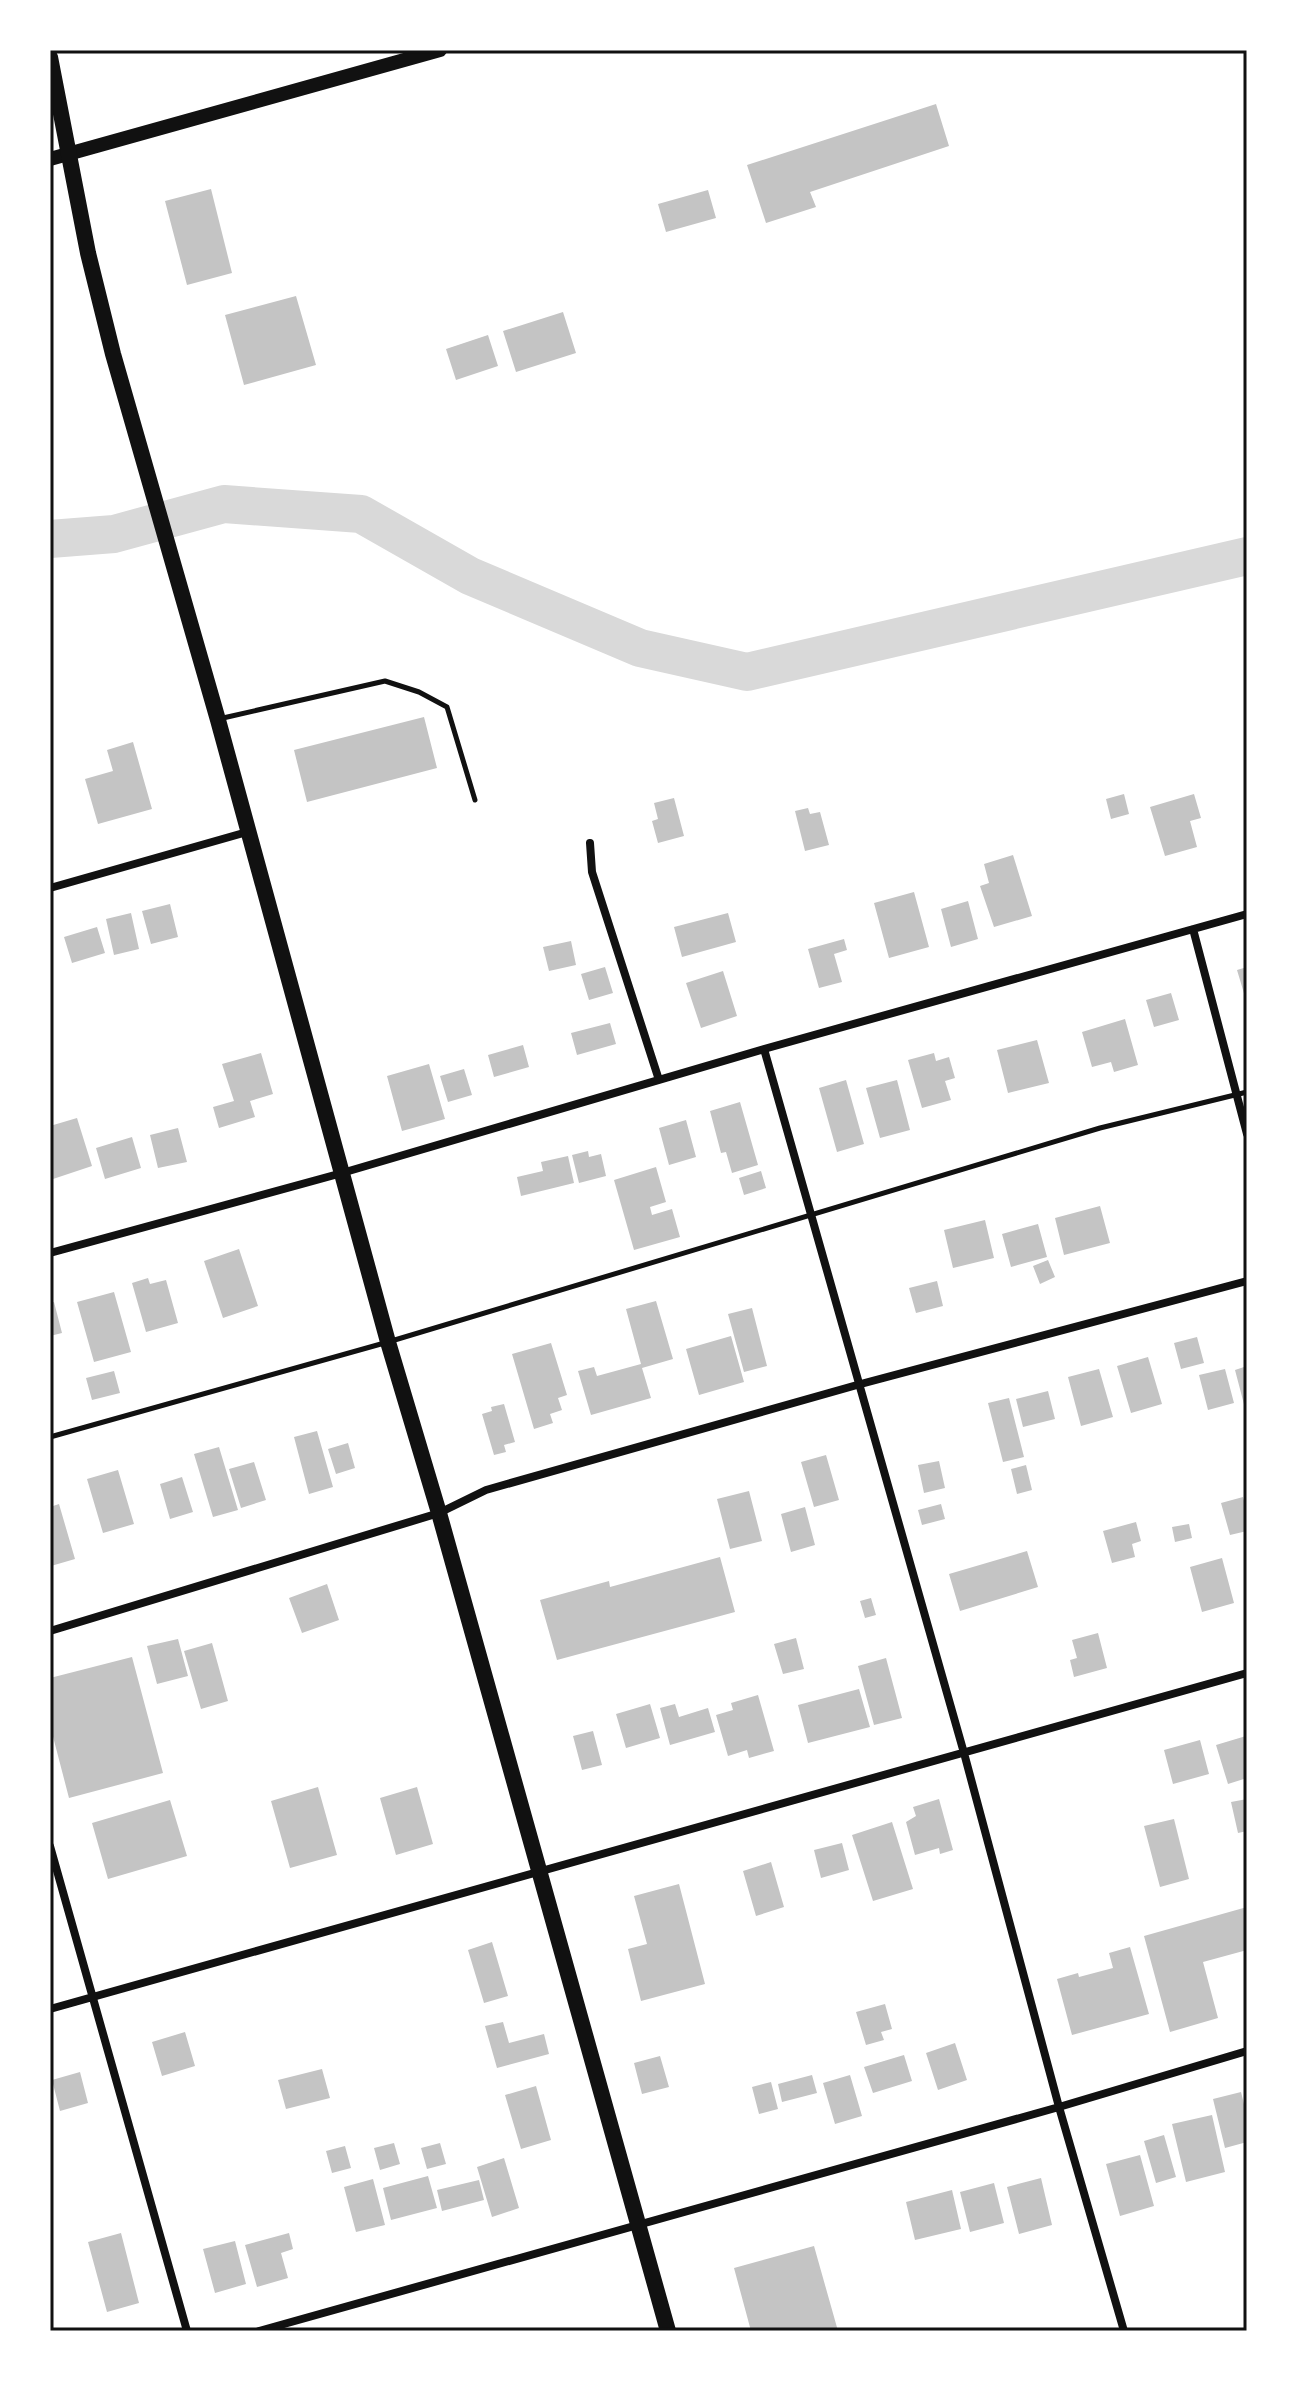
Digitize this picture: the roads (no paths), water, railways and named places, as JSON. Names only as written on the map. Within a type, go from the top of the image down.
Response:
[{"type":"main road","points":[[50,57],[88,253],[142,456],[218,720],[388,1342],[439,1513],[668,2331]]},
{"type":"street","points":[[50,159],[440,50]]},
{"type":"street","points":[[50,888],[247,832]]},
{"type":"street","points":[[590,843],[592,872],[659,1080]]},
{"type":"street","points":[[50,1253],[342,1173],[764,1049],[1247,914]]},
{"type":"street","points":[[1193,929],[1247,1134]]},
{"type":"street","points":[[764,1049],[1124,2331]]},
{"type":"street","points":[[50,1631],[439,1513],[486,1490],[857,1385],[1247,1281]]},
{"type":"street","points":[[50,2009],[1247,1673]]},
{"type":"street","points":[[50,1846],[187,2331]]},
{"type":"street","points":[[259,2331],[1059,2107],[1247,2051]]},
{"type":"lane","points":[[218,720],[385,681],[419,692],[447,707],[475,800]]},
{"type":"lane","points":[[50,1437],[388,1342],[1100,1128],[1247,1092]]},
{"type":"waterway","points":[[50,539],[114,534],[224,504],[361,514],[470,576],[640,648],[747,672],[1247,556]]}]
